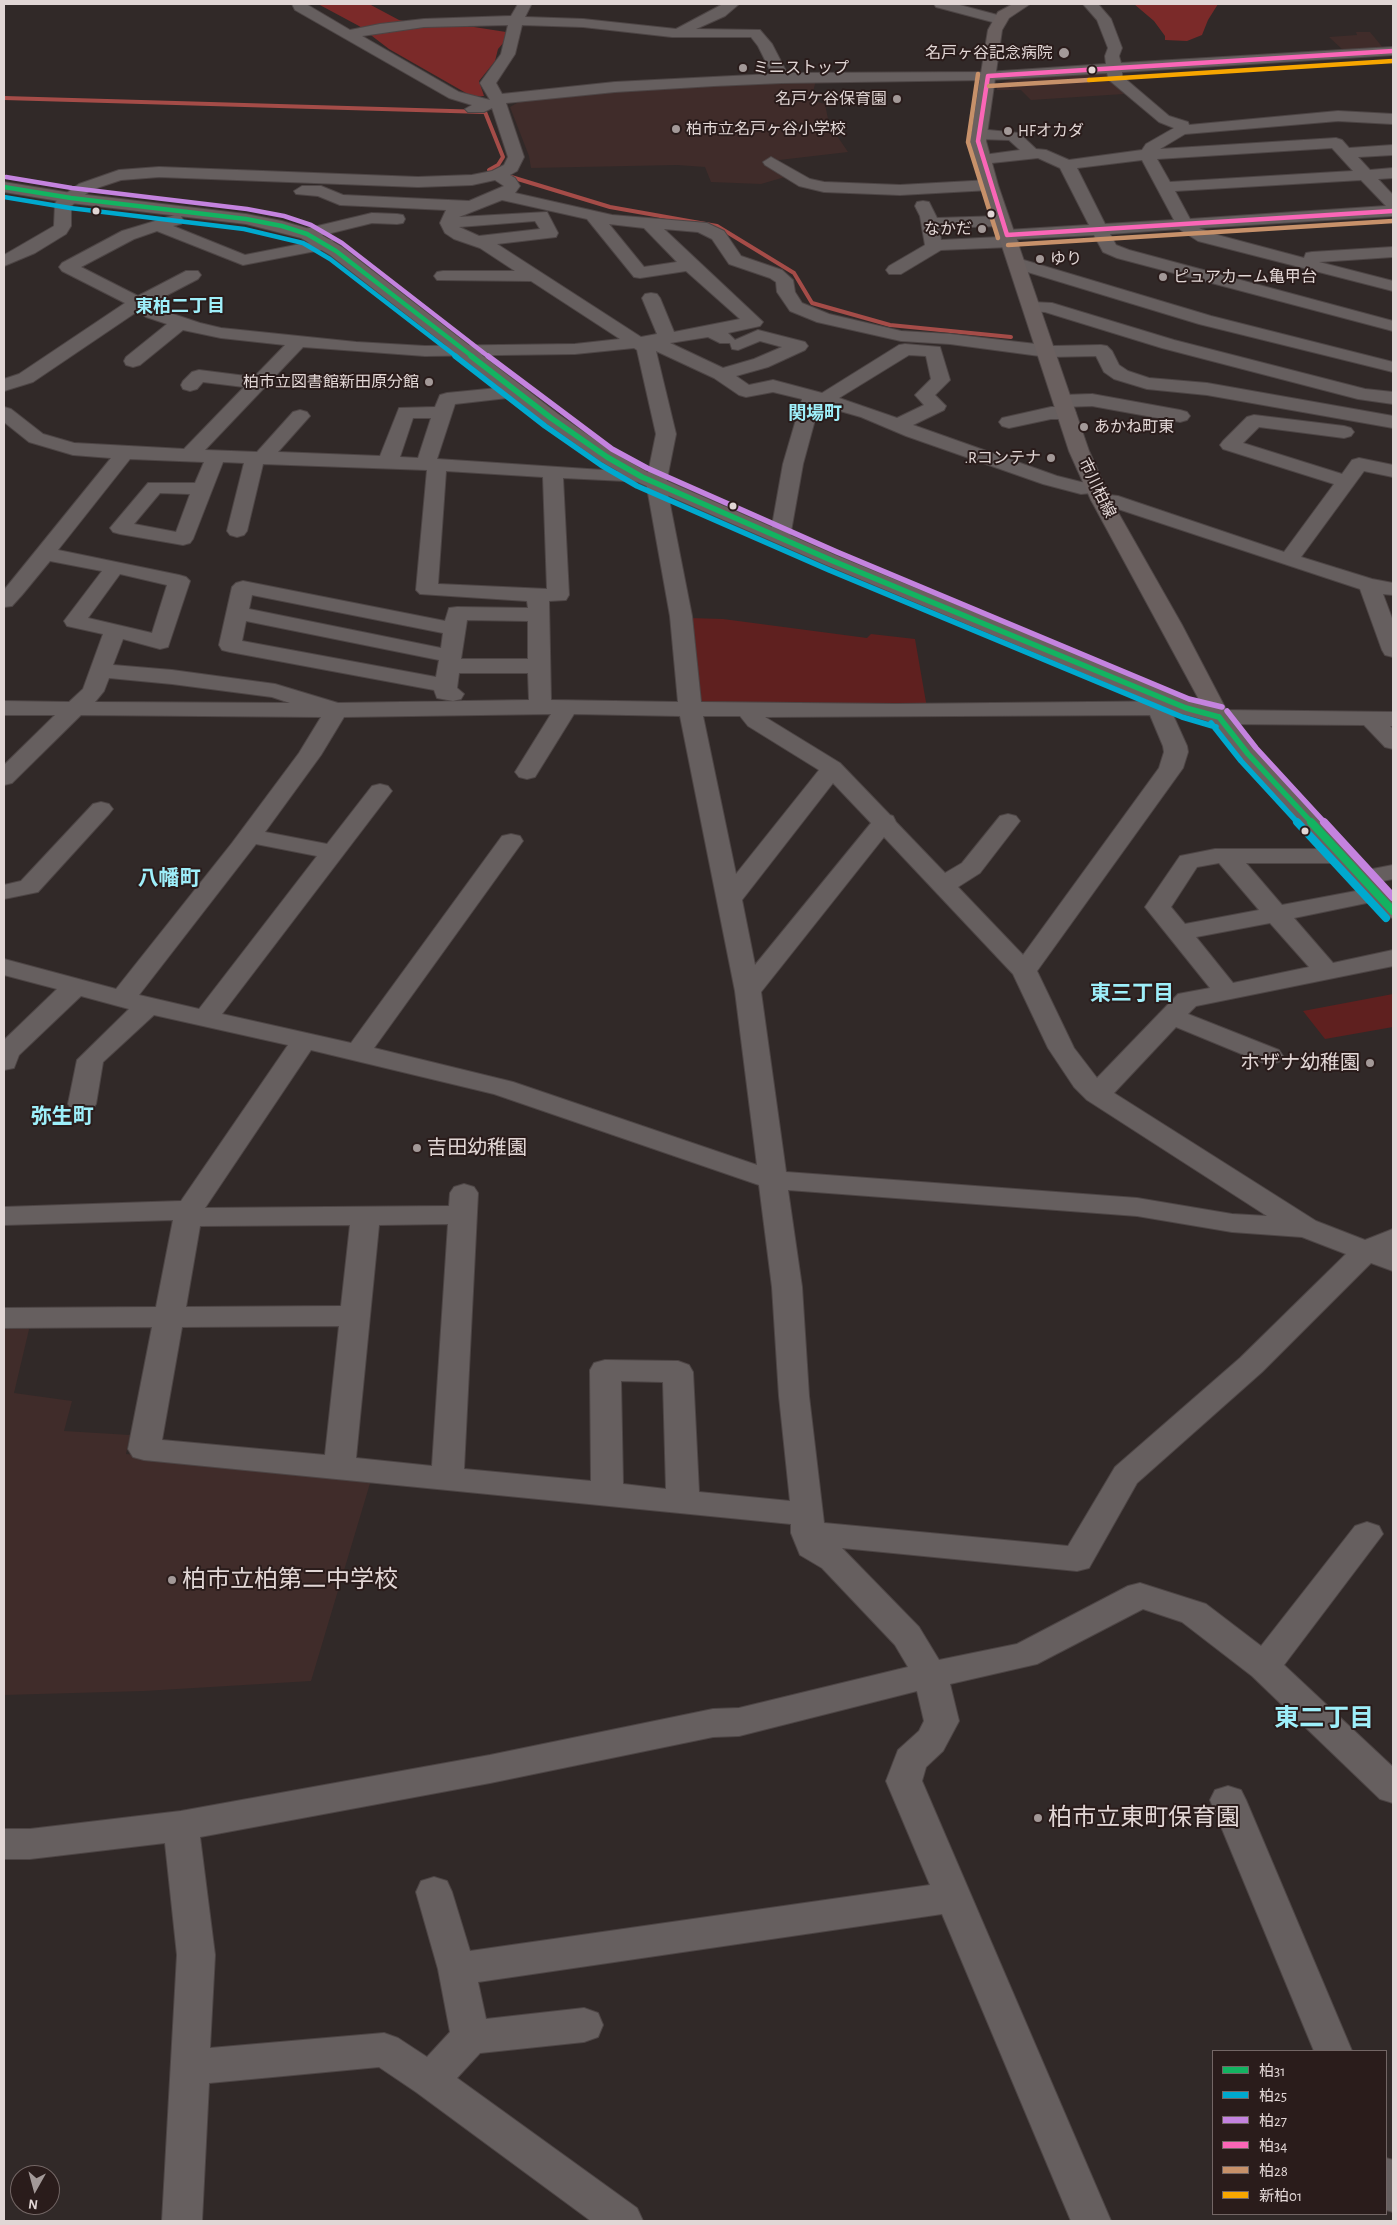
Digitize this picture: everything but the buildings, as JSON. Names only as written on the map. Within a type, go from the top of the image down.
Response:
[{"type":"main road","points":[[1000,20],[1009,10],[1023,4]]},
{"type":"main road","name":"市川柏線","points":[[1000,20],[995,30],[978,134],[982,159],[1064,407],[1098,494],[1220,717],[1248,754],[1377,894]]},
{"type":"main road","points":[[4,187],[71,198],[266,222],[307,234],[326,244],[579,438],[649,481],[1186,708],[1220,717]]},
{"type":"street","points":[[299,4],[300,7],[348,36],[384,53],[454,95],[488,103],[616,87],[782,78],[988,76],[1393,51]]},
{"type":"street","points":[[4,261],[30,249],[60,230],[63,226],[63,204],[71,198],[96,181],[132,173],[426,182],[472,180],[497,175],[510,168],[516,157],[488,103],[488,83],[508,54],[516,21],[525,4]]},
{"type":"street","points":[[672,34],[720,13],[732,4]]},
{"type":"street","points":[[941,4],[977,12],[1000,20]]},
{"type":"street","points":[[1090,4],[1104,19],[1114,48],[1112,56],[1115,69],[1114,77],[1164,119],[1182,125],[1181,130]]},
{"type":"street","points":[[348,36],[380,28],[424,23],[516,21],[583,23],[672,34],[755,33],[765,44],[782,78]]},
{"type":"street","points":[[1147,154],[1152,147],[1181,130],[1338,116],[1393,119]]},
{"type":"street","points":[[978,134],[1013,136],[1032,153]]},
{"type":"street","points":[[982,159],[1044,153],[1067,165],[1147,154],[1336,143],[1393,204]]},
{"type":"street","points":[[1345,152],[1393,150]]},
{"type":"street","points":[[1147,154],[1187,229],[1204,237],[1393,286]]},
{"type":"street","points":[[771,162],[805,183],[819,187],[900,190],[990,185]]},
{"type":"street","points":[[1067,165],[1109,248],[1123,254],[1393,326]]},
{"type":"street","points":[[1165,186],[1393,173]]},
{"type":"street","points":[[448,221],[453,212],[501,195],[512,186],[508,181],[497,175]]},
{"type":"street","points":[[233,176],[229,181],[268,192],[320,191],[340,200],[468,206]]},
{"type":"street","points":[[501,195],[594,217],[701,228],[718,235],[735,260],[776,274],[784,280],[786,292],[796,307],[823,318],[901,336],[950,338],[1047,351],[1101,350],[1106,355],[1111,368],[1121,375],[1147,383],[1207,388],[1339,414],[1393,422]]},
{"type":"street","points":[[923,206],[933,244],[937,245]]},
{"type":"street","points":[[895,270],[937,245],[1006,233],[1393,211]]},
{"type":"street","points":[[195,213],[128,235],[68,267],[138,303],[152,313],[180,323],[221,333],[402,350],[575,349],[645,342],[754,322],[690,264],[650,224]]},
{"type":"street","points":[[307,234],[372,218],[448,221],[541,216],[550,233],[477,241]]},
{"type":"street","points":[[594,217],[640,273],[690,264]]},
{"type":"street","points":[[448,221],[454,232],[477,241],[645,342],[721,374],[746,391],[773,386],[868,413],[1050,480],[1081,488],[1111,500],[1369,585],[1393,590]]},
{"type":"street","points":[[929,223],[1006,233]]},
{"type":"street","points":[[158,226],[243,260],[326,244]]},
{"type":"street","points":[[1237,299],[1303,258],[1393,252]]},
{"type":"street","points":[[1017,264],[1204,320],[1393,367]]},
{"type":"street","points":[[4,385],[26,378],[138,303],[192,276]]},
{"type":"street","points":[[444,276],[537,276]]},
{"type":"street","points":[[651,298],[668,338]]},
{"type":"street","points":[[1032,307],[1046,307],[1168,344],[1365,395],[1393,398]]},
{"type":"street","points":[[1168,344],[1221,310]]},
{"type":"street","points":[[133,361],[180,323]]},
{"type":"street","points":[[710,331],[769,360]]},
{"type":"street","points":[[721,374],[769,360],[799,346],[758,335],[738,345]]},
{"type":"street","points":[[189,455],[299,341]]},
{"type":"street","points":[[645,342],[666,434],[649,481],[681,616],[690,709],[748,991],[787,1287],[794,1396],[807,1524],[812,1547],[834,1559],[907,1636],[930,1675],[942,1721],[931,1741],[910,1760],[904,1781],[1091,2221]]},
{"type":"street","points":[[780,537],[793,464],[818,399],[905,349],[934,351],[941,380],[924,395],[937,406],[899,425]]},
{"type":"street","points":[[1365,395],[1393,367]]},
{"type":"street","points":[[190,385],[199,376],[259,383]]},
{"type":"street","points":[[518,392],[447,399],[441,413],[431,465],[427,590],[538,605]]},
{"type":"street","points":[[1009,422],[1051,413],[1064,407],[1092,400],[1180,416]]},
{"type":"street","points":[[388,462],[406,412],[441,413]]},
{"type":"street","points":[[4,413],[36,438],[73,448],[125,453],[388,462],[553,472],[649,481]]},
{"type":"street","points":[[237,531],[259,457],[300,416]]},
{"type":"street","points":[[1345,481],[1230,445],[1254,421],[1393,439]]},
{"type":"street","points":[[1306,470],[1339,432]]},
{"type":"street","points":[[7,594],[46,554],[125,453]]},
{"type":"street","points":[[203,489],[216,455]]},
{"type":"street","points":[[1288,559],[1359,464],[1393,471]]},
{"type":"street","points":[[532,706],[444,692],[457,613],[538,605],[558,595],[553,472]]},
{"type":"street","points":[[46,554],[115,567],[179,580],[160,642],[75,620],[115,567]]},
{"type":"street","points":[[1369,585],[1393,650]]},
{"type":"street","points":[[454,629],[243,586],[230,645],[448,669],[539,666]]},
{"type":"street","points":[[532,706],[539,666],[538,605]]},
{"type":"street","points":[[236,613],[448,669]]},
{"type":"street","points":[[4,778],[93,691],[116,630]]},
{"type":"street","points":[[101,671],[172,677],[275,691],[336,710]]},
{"type":"street","points":[[4,708],[75,710],[436,710],[532,706],[690,709],[1160,710],[1186,708]]},
{"type":"street","points":[[527,772],[567,707]]},
{"type":"street","points":[[746,709],[756,720],[832,768],[885,821],[1024,971],[1049,1019],[1061,1048],[1084,1082],[1097,1094],[1306,1228]]},
{"type":"street","points":[[123,998],[250,836],[309,755],[336,710]]},
{"type":"street","points":[[1024,971],[1171,768],[1176,746],[1165,727],[1160,710]]},
{"type":"street","points":[[1220,717],[1393,719]]},
{"type":"street","points":[[1370,719],[1393,742]]},
{"type":"street","points":[[729,900],[832,768]]},
{"type":"street","points":[[205,1020],[380,791]]},
{"type":"street","points":[[4,892],[29,886],[101,810]]},
{"type":"street","points":[[748,991],[885,821]]},
{"type":"street","points":[[944,884],[971,868],[1008,821]]},
{"type":"street","points":[[250,836],[333,852]]},
{"type":"street","points":[[358,1052],[511,841]]},
{"type":"street","points":[[1226,991],[1158,907],[1188,861],[1226,856],[1341,856]]},
{"type":"street","points":[[1226,856],[1326,971]]},
{"type":"street","points":[[1180,934],[1377,894],[1393,872]]},
{"type":"street","points":[[1097,1094],[1187,1000],[1393,958]]},
{"type":"street","points":[[4,967],[205,1020],[358,1052],[503,1088],[772,1180],[1016,1196],[1137,1207],[1232,1223],[1306,1228],[1384,1250]]},
{"type":"street","points":[[4,1062],[6,1053],[76,986]]},
{"type":"street","points":[[82,1104],[90,1060],[148,1006]]},
{"type":"street","points":[[1171,1016],[1270,1056]]},
{"type":"street","points":[[304,1041],[188,1213],[144,1449],[683,1503],[807,1524],[1077,1559],[1126,1475],[1384,1250]]},
{"type":"street","points":[[4,1216],[188,1213],[366,1216],[463,1204],[447,1479]]},
{"type":"street","points":[[339,1469],[366,1216]]},
{"type":"street","points":[[4,1318],[355,1316]]},
{"type":"street","points":[[607,1495],[605,1370],[678,1372],[683,1503]]},
{"type":"street","points":[[1264,1667],[1366,1534]]},
{"type":"street","points":[[4,1844],[30,1844],[180,1826],[490,1769],[713,1723],[739,1722],[930,1675],[1025,1655],[1140,1595],[1194,1613],[1264,1667],[1393,1789]]},
{"type":"street","points":[[1228,1800],[1333,2050]]},
{"type":"street","points":[[180,1826],[196,1955],[192,2068],[182,2221]]},
{"type":"street","points":[[434,1892],[457,1969],[470,2037]]},
{"type":"street","points":[[457,1969],[952,1897]]},
{"type":"street","points":[[430,2080],[470,2037],[584,2025]]},
{"type":"street","points":[[192,2068],[384,2050],[430,2080],[623,2221]]},
{"type":"street","points":[[1387,2179],[1393,2194]]},
{"type":"shaded area","points":[[318,4],[369,4],[399,20],[426,26],[474,27],[506,32],[505,41],[498,49],[495,61],[479,81],[484,96],[473,97],[389,49],[359,26]]},
{"type":"shaded area","points":[[1134,4],[1218,4],[1208,20],[1202,35],[1187,41],[1165,40],[1165,36],[1154,21]]},
{"type":"shaded area","points":[[1356,32],[1370,32],[1384,49],[1343,50],[1329,37],[1357,35]]},
{"type":"shaded area","points":[[1109,72],[1109,77],[1124,94],[1031,100],[1021,90],[997,90],[997,84],[1014,79]]},
{"type":"shaded area","name":"柏市立名戸ヶ谷小学校","points":[[816,80],[811,100],[825,104],[829,124],[848,152],[762,162],[785,177],[761,184],[711,182],[705,167],[677,165],[531,168],[529,156],[510,107],[522,100],[615,90]]},
{"type":"shaded area","points":[[689,618],[723,619],[867,638],[871,634],[915,639],[927,708],[699,707]]},
{"type":"shaded area","points":[[1393,994],[1393,1027],[1325,1039],[1303,1011]]},
{"type":"shaded area","name":"柏市立柏第二中学校","points":[[4,1321],[31,1321],[14,1393],[72,1401],[64,1431],[130,1435],[126,1454],[371,1480],[311,1681],[144,1691],[4,1695]]},
{"type":"waterway","points":[[4,98],[485,112],[503,157],[498,165],[489,170],[498,173]]},
{"type":"waterway","points":[[508,176],[610,207],[717,226],[794,273],[812,303],[890,325],[1011,337]]},
{"type":"transit line","name":"柏34","points":[[988,76],[1393,51]]},
{"type":"transit line","name":"新柏01","points":[[1089,80],[1393,61]]},
{"type":"transit line","name":"柏28","points":[[978,74],[968,142],[998,238]]},
{"type":"transit line","name":"柏34","points":[[988,76],[978,141],[1007,235]]},
{"type":"transit line","name":"柏28","points":[[989,86],[1089,80]]},
{"type":"transit line","name":"柏27","points":[[6,177],[72,188],[247,209],[284,216],[311,225],[342,243],[557,410],[612,449],[647,468],[837,552],[1189,699],[1222,707]]},
{"type":"transit line","name":"柏31","points":[[4,187],[71,198],[246,219],[282,226],[307,234],[336,251],[551,418],[607,457],[642,477],[833,561],[1186,708],[1219,717]]},
{"type":"transit line","name":"柏25","points":[[4,197],[70,208],[244,229],[303,243],[330,259],[545,426],[601,465],[637,486],[829,570],[1182,717],[1216,727]]},
{"type":"transit line","name":"柏34","points":[[1007,235],[1393,211]]},
{"type":"transit line","name":"柏28","points":[[1008,245],[1393,221]]},
{"type":"transit line","name":"柏27","points":[[1227,711],[1256,748],[1393,897]]},
{"type":"transit line","name":"柏31","points":[[1219,717],[1248,754],[1393,911]]},
{"type":"transit line","name":"柏25","points":[[1211,723],[1241,761],[1386,918]]},
{"type":"place","name":"名戸ヶ谷記念病院","points":[[1064,53]]},
{"type":"place","name":"ミニストップ","points":[[743,68]]},
{"type":"place","name":"名戸ケ谷保育園","points":[[897,99]]},
{"type":"place","name":"柏市立名戸ヶ谷小学校","points":[[676,129]]},
{"type":"place","name":"HFオカダ","points":[[1008,131]]},
{"type":"place","name":"なかだ","points":[[982,229]]},
{"type":"place","name":"ゆり","points":[[1040,259]]},
{"type":"place","name":"ピュアカーム亀甲台","points":[[1163,277]]},
{"type":"place","name":"柏市立図書館新田原分館","points":[[429,382]]},
{"type":"place","name":"あかね町東","points":[[1084,427]]},
{"type":"place","name":".Rコンテナ","points":[[1051,458]]},
{"type":"place","name":"ホザナ幼稚園","points":[[1370,1063]]},
{"type":"place","name":"吉田幼稚園","points":[[417,1148]]},
{"type":"place","name":"柏市立柏第二中学校","points":[[172,1580]]},
{"type":"place","name":"柏市立東町保育園","points":[[1038,1818]]},
{"type":"district","name":"東柏二丁目","points":[[180,307]]},
{"type":"district","name":"関場町","points":[[815,414]]},
{"type":"district","name":"八幡町","points":[[169,879]]},
{"type":"district","name":"東三丁目","points":[[1132,994]]},
{"type":"district","name":"弥生町","points":[[62,1117]]},
{"type":"district","name":"東二丁目","points":[[1324,1718]]}]
